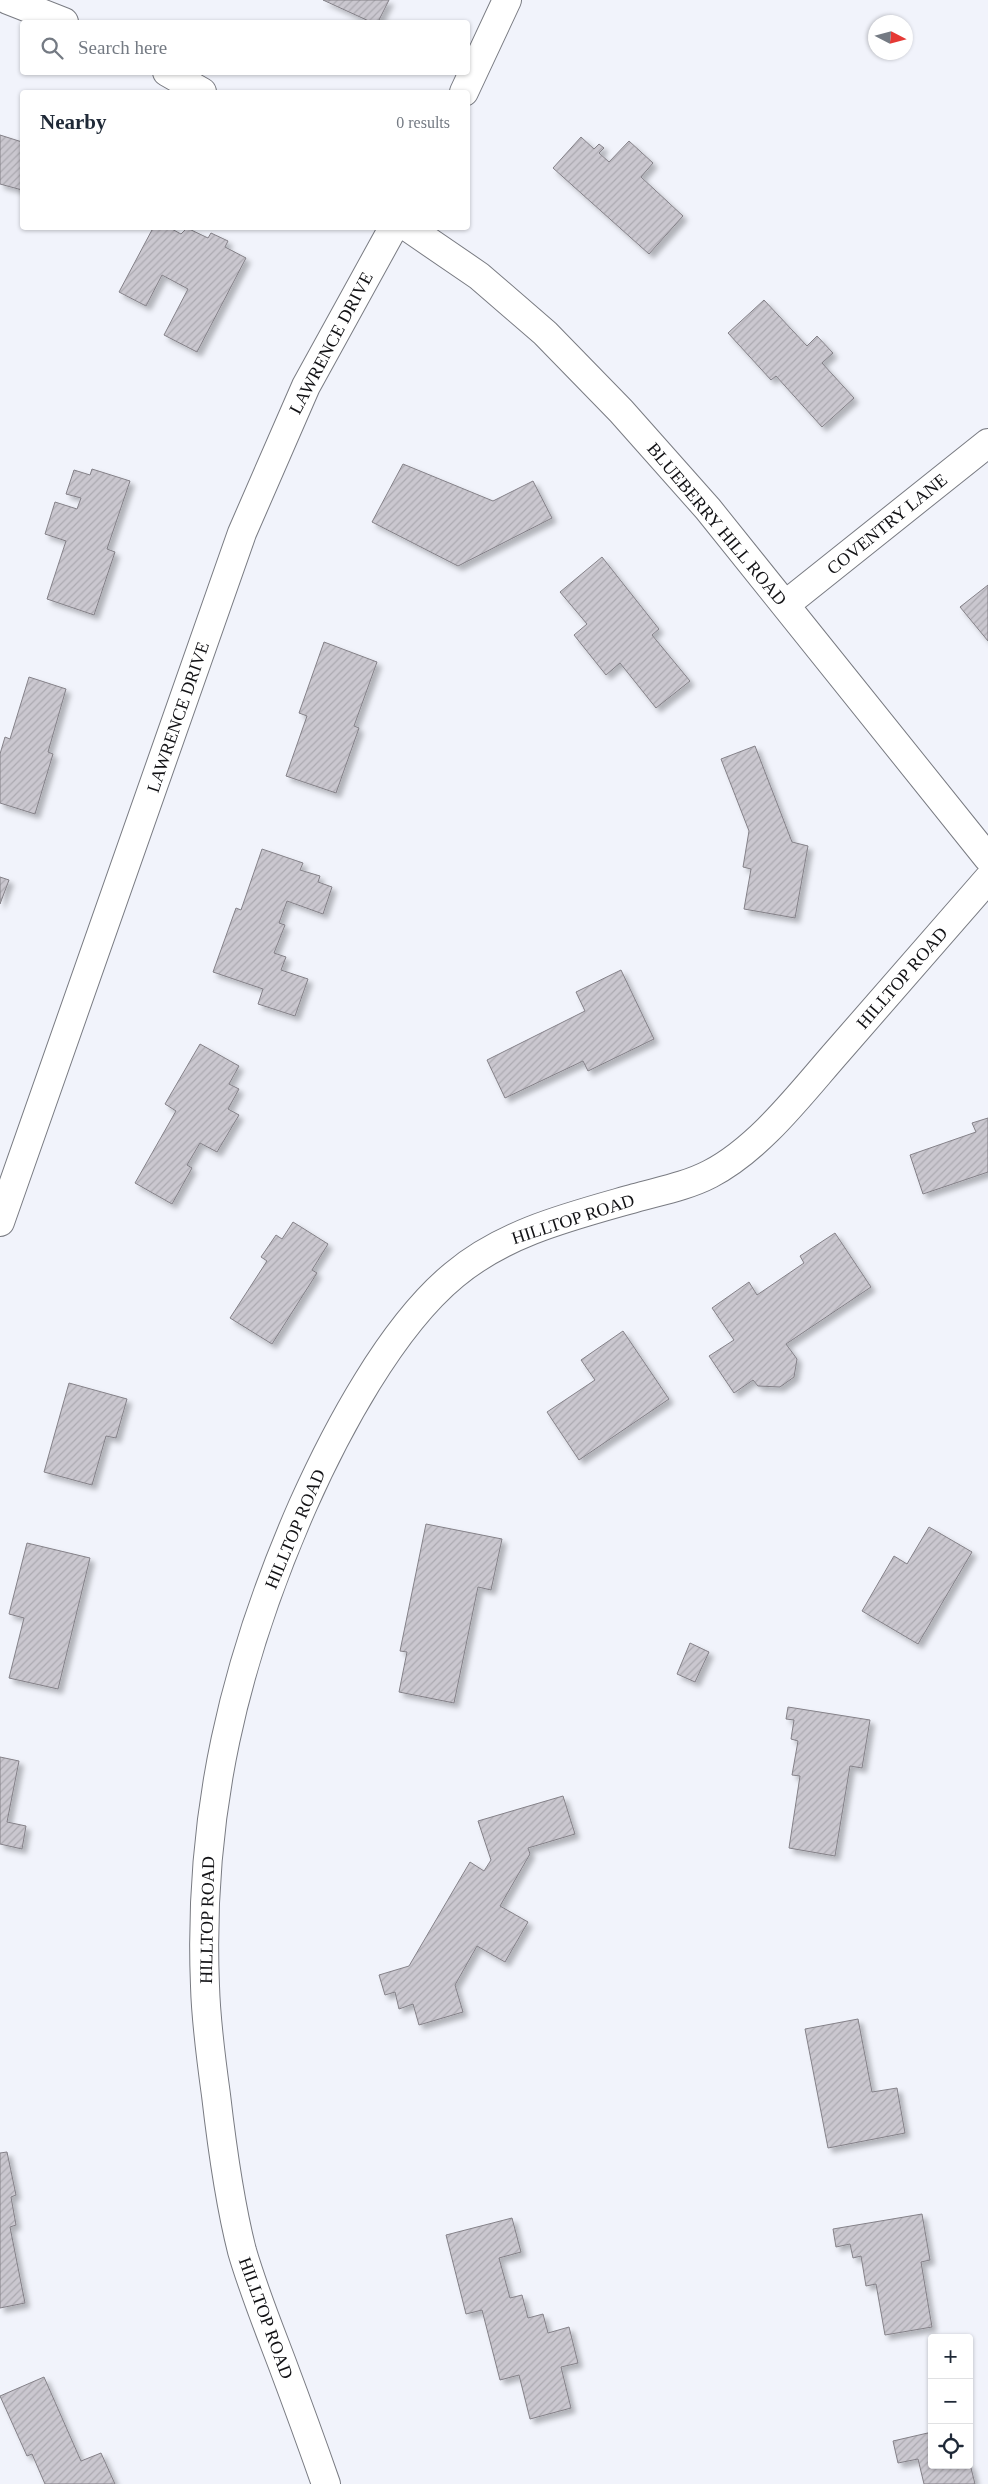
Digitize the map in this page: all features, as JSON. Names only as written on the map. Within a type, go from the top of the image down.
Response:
[{"type":"street","points":[[8,0],[59,20]]},
{"type":"street","points":[[465,90],[507,0]]},
{"type":"street","points":[[173,75],[199,90]]},
{"type":"street","name":"LAWRENCE DRIVE","points":[[0,1222],[242,533],[306,386],[392,230]]},
{"type":"street","name":"BLUEBERRY HILL ROAD","points":[[412,230],[479,276],[544,333],[621,411],[708,509],[988,858]]},
{"type":"street","name":"COVENTRY LANE","points":[[785,605],[988,444]]},
{"type":"street","name":"HILLTOP ROAD","points":[[326,2484],[243,2254],[231,2203],[223,2152],[205,1988],[204,1908],[209,1844],[218,1773],[229,1718],[247,1649],[275,1569],[335,1439],[383,1359],[420,1308],[442,1285],[459,1270],[491,1250],[524,1233],[602,1207],[691,1183],[732,1161],[759,1138],[823,1068],[988,879]]},
{"type":"building","points":[[323,0],[389,0],[379,20],[367,20]]},
{"type":"building","points":[[0,135],[20,141],[20,189],[0,184]]},
{"type":"building","points":[[581,137],[594,149],[599,144],[604,148],[599,153],[609,162],[629,141],[653,163],[641,177],[683,216],[649,254],[553,168]]},
{"type":"building","points":[[152,230],[174,230],[181,234],[185,230],[191,230],[208,238],[211,233],[228,241],[225,247],[246,258],[197,352],[164,335],[188,289],[162,275],[146,306],[119,292]]},
{"type":"building","points":[[764,300],[807,346],[817,336],[833,353],[822,363],[854,398],[822,427],[776,376],[771,380],[728,333]]},
{"type":"building","points":[[403,464],[493,501],[533,481],[552,518],[458,566],[372,522]]},
{"type":"building","points":[[92,469],[130,481],[107,549],[115,552],[94,615],[47,599],[66,541],[45,534],[55,502],[77,509],[81,498],[66,494],[74,470],[90,475]]},
{"type":"building","points":[[602,557],[659,629],[652,635],[690,681],[656,708],[620,663],[606,675],[574,635],[587,624],[560,592]]},
{"type":"building","points":[[988,585],[988,641],[960,607]]},
{"type":"building","points":[[324,642],[377,662],[354,726],[359,728],[336,793],[286,776],[307,716],[299,713]]},
{"type":"building","points":[[29,677],[66,689],[48,752],[53,754],[35,814],[0,803],[0,754],[5,737],[10,739]]},
{"type":"building","points":[[755,746],[792,842],[808,846],[795,918],[744,909],[751,869],[743,867],[749,831],[721,759]]},
{"type":"building","points":[[262,849],[303,863],[300,870],[320,876],[318,882],[332,887],[323,914],[287,901],[279,923],[285,925],[274,953],[286,957],[281,970],[308,979],[295,1016],[258,1004],[263,989],[213,972],[236,908],[241,910]]},
{"type":"building","points":[[0,877],[9,880],[0,904]]},
{"type":"building","points":[[621,970],[654,1039],[588,1071],[583,1061],[505,1098],[487,1060],[585,1011],[576,992]]},
{"type":"building","points":[[200,1044],[239,1066],[229,1084],[239,1089],[228,1109],[239,1115],[217,1152],[200,1143],[187,1165],[192,1168],[172,1204],[135,1183],[176,1111],[165,1104]]},
{"type":"building","points":[[988,1118],[988,1172],[923,1194],[910,1155],[976,1132],[972,1123]]},
{"type":"building","points":[[293,1222],[328,1244],[312,1270],[317,1273],[272,1344],[230,1318],[267,1261],[261,1257],[276,1235],[282,1239]]},
{"type":"building","points":[[835,1233],[871,1287],[786,1344],[797,1359],[794,1377],[780,1387],[758,1386],[753,1380],[734,1393],[709,1356],[734,1340],[712,1308],[749,1282],[757,1295],[804,1263],[800,1256]]},
{"type":"building","points":[[623,1331],[669,1399],[579,1460],[547,1412],[595,1380],[581,1360]]},
{"type":"building","points":[[69,1383],[127,1399],[116,1438],[106,1436],[92,1485],[44,1472]]},
{"type":"building","points":[[426,1524],[502,1539],[491,1590],[478,1587],[454,1703],[399,1692],[407,1652],[400,1651]]},
{"type":"building","points":[[929,1527],[972,1552],[918,1644],[862,1611],[894,1556],[907,1564]]},
{"type":"building","points":[[27,1543],[90,1558],[58,1689],[9,1678],[24,1618],[9,1614]]},
{"type":"building","points":[[690,1643],[709,1652],[695,1682],[677,1674]]},
{"type":"building","points":[[788,1707],[870,1720],[862,1768],[850,1766],[835,1856],[789,1848],[800,1776],[792,1775],[798,1741],[791,1739],[794,1720],[786,1719]]},
{"type":"building","points":[[0,1757],[19,1761],[7,1822],[26,1826],[22,1849],[0,1844]]},
{"type":"building","points":[[563,1796],[575,1834],[528,1848],[530,1854],[500,1906],[528,1922],[505,1962],[477,1946],[455,1985],[463,2012],[419,2025],[413,2004],[399,2009],[395,1992],[385,1995],[379,1975],[409,1966],[470,1862],[484,1871],[491,1860],[478,1821]]},
{"type":"building","points":[[858,2019],[872,2092],[897,2088],[905,2133],[828,2148],[805,2029]]},
{"type":"building","points":[[7,2152],[16,2195],[11,2197],[16,2225],[10,2227],[25,2303],[0,2308],[0,2153]]},
{"type":"building","points":[[922,2214],[930,2260],[921,2262],[932,2327],[885,2335],[876,2284],[866,2286],[861,2256],[853,2258],[850,2244],[836,2247],[833,2229]]},
{"type":"building","points":[[512,2218],[521,2252],[499,2258],[510,2298],[522,2295],[528,2318],[543,2314],[548,2333],[569,2327],[578,2363],[561,2367],[571,2408],[530,2419],[519,2375],[500,2380],[482,2310],[466,2314],[446,2235]]},
{"type":"building","points":[[44,2377],[81,2461],[101,2453],[115,2484],[45,2484],[32,2454],[27,2456],[0,2396]]},
{"type":"building","points":[[928,2433],[928,2469],[971,2469],[975,2484],[924,2484],[918,2459],[898,2463],[893,2441]]}]
